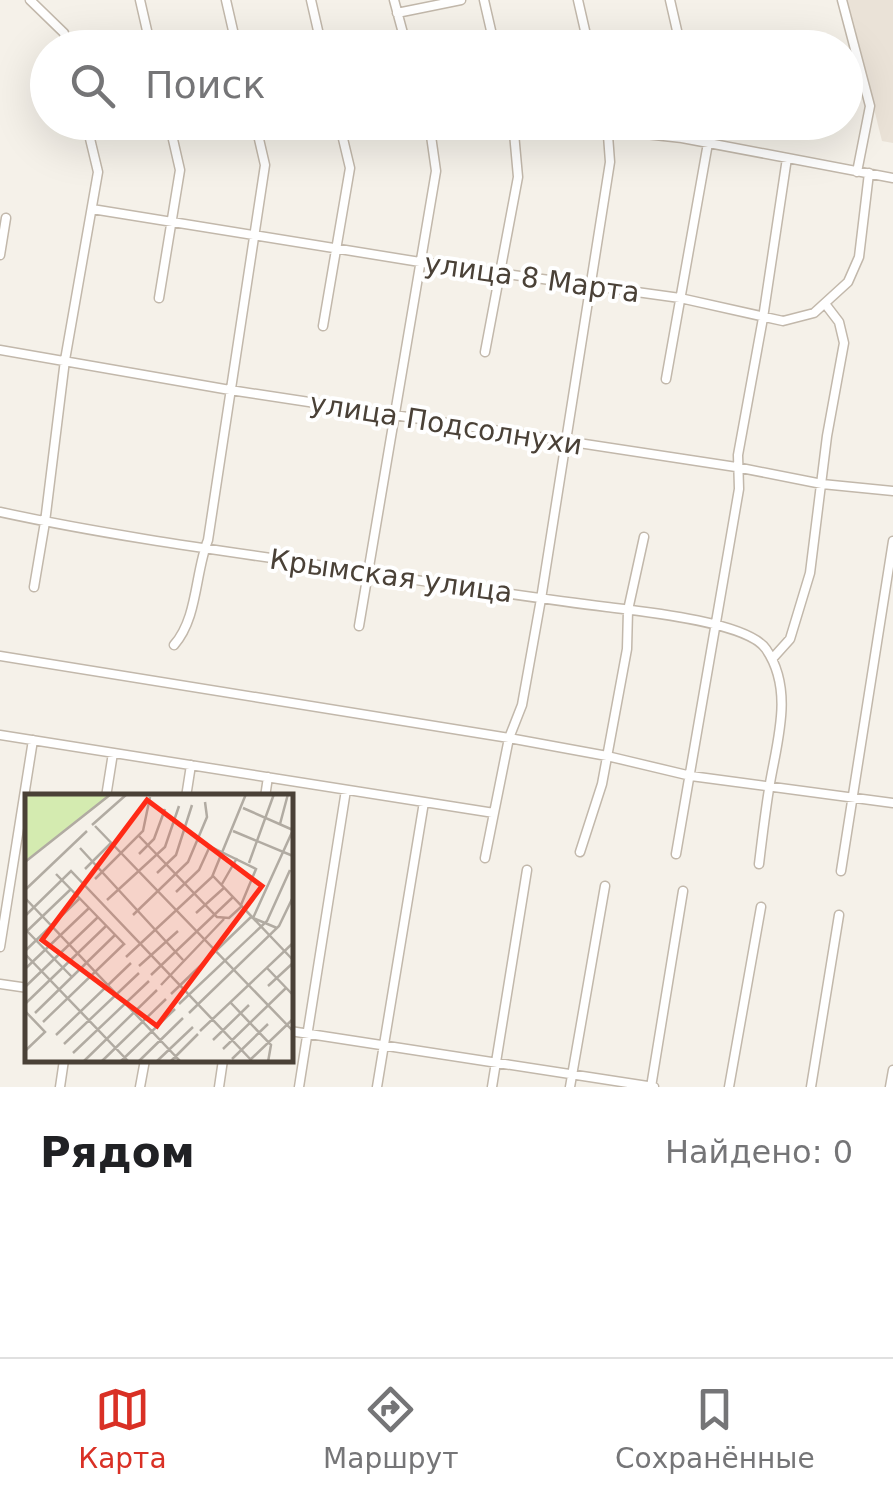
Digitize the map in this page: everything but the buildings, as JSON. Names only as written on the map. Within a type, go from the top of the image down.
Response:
[{"type":"street","points":[[30,0],[61,30]]},
{"type":"street","points":[[140,0],[147,30]]},
{"type":"street","points":[[226,0],[233,30]]},
{"type":"street","points":[[310,0],[318,30]]},
{"type":"street","points":[[394,0],[402,30]]},
{"type":"street","points":[[397,13],[462,0]]},
{"type":"street","points":[[484,0],[491,30]]},
{"type":"street","points":[[578,0],[585,30]]},
{"type":"street","points":[[670,0],[677,30]]},
{"type":"street","points":[[842,0],[850,30]]},
{"type":"street","points":[[857,172],[870,106],[863,80]]},
{"type":"street","points":[[34,587],[65,360],[98,172],[90,140]]},
{"type":"street","points":[[159,298],[180,170],[173,140]]},
{"type":"street","points":[[174,645],[185,628],[204,549],[265,165],[259,140]]},
{"type":"street","points":[[323,326],[350,168],[343,140]]},
{"type":"street","points":[[359,626],[436,171],[431,140]]},
{"type":"street","points":[[485,352],[518,178],[515,140]]},
{"type":"street","points":[[485,858],[509,738],[522,705],[541,598],[610,162],[609,140]]},
{"type":"street","points":[[692,140],[893,178]]},
{"type":"street","points":[[666,379],[708,143]]},
{"type":"street","points":[[676,854],[739,489],[736,468],[787,158]]},
{"type":"street","points":[[759,864],[780,740],[782,696],[772,659],[790,638],[810,573],[844,343],[840,322],[826,305],[854,271],[870,174]]},
{"type":"street","name":"улица 8 Марта","points":[[92,209],[420,262],[680,298],[763,318],[794,320],[826,305]]},
{"type":"street","points":[[0,255],[6,218]]},
{"type":"street","name":"улица Подсолнухи","points":[[0,350],[822,484],[893,491]]},
{"type":"street","name":"Крымская улица","points":[[0,512],[204,549],[715,624],[764,644],[772,659]]},
{"type":"street","points":[[580,852],[602,784],[627,649],[628,610],[644,537]]},
{"type":"street","points":[[840,871],[893,541]]},
{"type":"street","points":[[0,656],[509,738],[691,776],[893,802]]},
{"type":"street","points":[[0,735],[494,813]]},
{"type":"street","points":[[0,948],[33,740]]},
{"type":"street","points":[[106,794],[113,753]]},
{"type":"street","points":[[186,794],[191,765]]},
{"type":"street","points":[[265,794],[268,777]]},
{"type":"street","points":[[299,1087],[346,790]]},
{"type":"street","points":[[377,1087],[424,802]]},
{"type":"street","points":[[492,1087],[527,870]]},
{"type":"street","points":[[570,1087],[605,886]]},
{"type":"street","points":[[292,1032],[652,1087],[683,891]]},
{"type":"street","points":[[729,1087],[760,907]]},
{"type":"street","points":[[810,1087],[839,915]]},
{"type":"street","points":[[0,984],[25,988]]},
{"type":"street","points":[[60,1087],[64,1062]]},
{"type":"street","points":[[140,1087],[145,1062]]},
{"type":"street","points":[[219,1087],[224,1062]]},
{"type":"street","points":[[890,1087],[893,1070]]},
{"type":"shaded area","points":[[847,0],[893,0],[893,143],[882,141],[863,64],[863,30],[854,30]]}]
